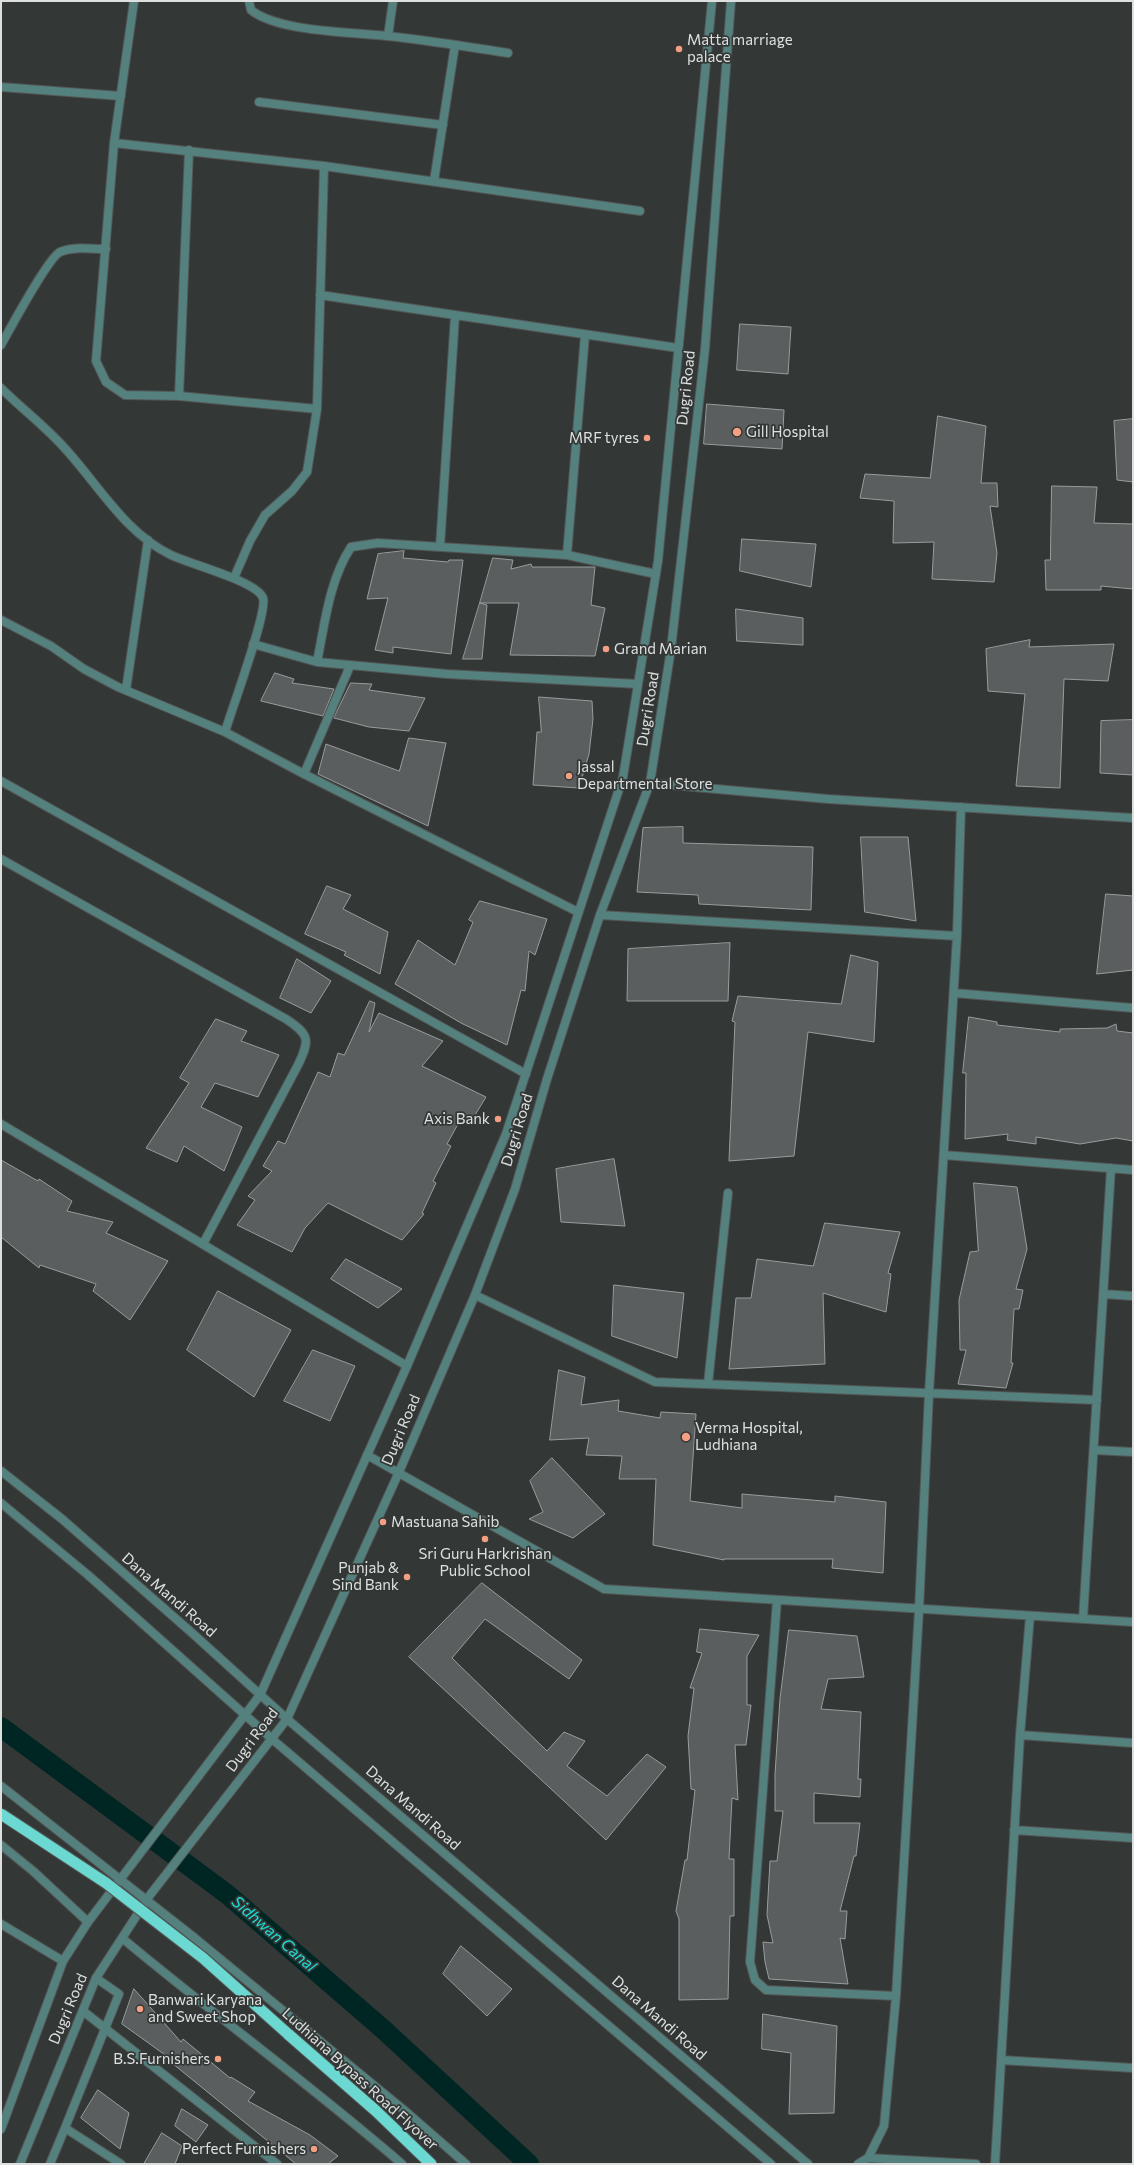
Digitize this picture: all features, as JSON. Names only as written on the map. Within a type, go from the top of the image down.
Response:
[{"type":"highway","name":"Ludhiana Bypass Road Flyover","points":[[1,1814],[106,1883],[203,1958],[376,2112],[431,2164]]},
{"type":"street","points":[[134,1],[114,143],[96,361],[106,382],[125,395],[179,396],[316,409]]},
{"type":"street","points":[[249,1],[250,10],[269,21],[291,26],[388,36],[508,53]]},
{"type":"street","points":[[388,36],[393,1]]},
{"type":"street","name":"Dugri Road","points":[[1,2129],[63,1961],[88,1922],[260,1695],[407,1366],[506,1134],[623,777],[656,574],[712,1]]},
{"type":"street","name":"Dugri Road","points":[[20,2164],[96,1978],[148,1898],[287,1719],[398,1472],[475,1295],[515,1189],[547,1079],[600,915],[650,783],[671,649],[704,357],[731,1]]},
{"type":"street","points":[[434,181],[455,46]]},
{"type":"street","points":[[1,88],[121,96]]},
{"type":"street","points":[[259,102],[443,126]]},
{"type":"street","points":[[114,143],[189,150],[324,166],[640,211]]},
{"type":"street","points":[[179,396],[189,150]]},
{"type":"street","points":[[234,578],[250,541],[265,515],[292,491],[307,472],[316,409],[324,166]]},
{"type":"street","points":[[1,345],[47,268],[59,252],[71,249],[106,249]]},
{"type":"street","points":[[320,295],[678,348]]},
{"type":"street","points":[[440,547],[455,316]]},
{"type":"street","points":[[566,555],[585,335]]},
{"type":"street","points":[[1,401],[3,390]]},
{"type":"street","points":[[3,390],[68,451],[126,522],[148,540],[172,555],[234,578],[258,592],[263,597],[265,605],[225,732]]},
{"type":"street","points":[[126,690],[148,540]]},
{"type":"street","points":[[317,662],[333,582],[341,563],[351,547],[378,543],[566,555],[656,574]]},
{"type":"street","points":[[1,620],[51,646],[84,669],[126,690],[225,732],[304,774],[578,912]]},
{"type":"street","points":[[253,644],[317,662],[350,666],[447,674],[638,684]]},
{"type":"street","points":[[304,774],[350,666]]},
{"type":"street","points":[[1,781],[526,1074]]},
{"type":"street","points":[[650,783],[828,799],[1133,818]]},
{"type":"street","points":[[858,2164],[868,2158],[884,2126],[896,1996],[919,1610],[929,1393],[954,993],[962,807]]},
{"type":"street","points":[[1,859],[286,1019],[298,1027],[306,1036],[306,1048],[298,1066],[203,1244]]},
{"type":"street","points":[[600,915],[957,936]]},
{"type":"street","points":[[954,993],[1133,1008]]},
{"type":"street","points":[[1,1124],[407,1366]]},
{"type":"street","points":[[944,1156],[1133,1170]]},
{"type":"street","points":[[1084,1619],[1111,1168]]},
{"type":"street","points":[[708,1384],[728,1193]]},
{"type":"street","points":[[1103,1294],[1133,1296]]},
{"type":"street","points":[[475,1295],[655,1382],[1097,1400]]},
{"type":"street","points":[[1094,1450],[1133,1452]]},
{"type":"street","points":[[367,1455],[604,1589],[919,1610],[1133,1622]]},
{"type":"street","name":"Dana Mandi Road","points":[[1,1471],[62,1519],[287,1719],[808,2164]]},
{"type":"street","points":[[1,1503],[88,1574],[272,1739],[771,2164]]},
{"type":"street","points":[[777,1600],[750,1962],[755,1980],[766,1990],[896,1996]]},
{"type":"street","points":[[995,2164],[1020,1735],[1030,1616]]},
{"type":"street","points":[[1020,1735],[1133,1743]]},
{"type":"street","points":[[1,1786],[148,1898],[466,2164]]},
{"type":"street","points":[[1014,1830],[1133,1838]]},
{"type":"street","points":[[1,1845],[33,1871],[88,1922]]},
{"type":"street","points":[[1,1924],[63,1961]]},
{"type":"street","points":[[122,1938],[167,1976],[345,2114],[402,2164]]},
{"type":"street","points":[[50,2164],[119,1994],[96,1978]]},
{"type":"street","points":[[82,2011],[276,2164]]},
{"type":"street","points":[[1001,2060],[1133,2068]]},
{"type":"street","points":[[65,2128],[121,2164]]},
{"type":"street","points":[[868,2158],[976,2164]]},
{"type":"building","points":[[740,324],[791,327],[788,374],[737,370]]},
{"type":"building","points":[[707,404],[784,410],[782,449],[704,444]]},
{"type":"building","points":[[938,416],[986,426],[981,483],[997,483],[998,507],[990,506],[997,553],[994,582],[932,579],[934,542],[893,543],[894,501],[860,498],[865,474],[930,478]]},
{"type":"building","points":[[1133,419],[1133,482],[1117,480],[1114,421]]},
{"type":"building","points":[[1052,486],[1097,487],[1094,523],[1133,524],[1133,589],[1101,586],[1101,590],[1046,590],[1045,560],[1050,560]]},
{"type":"building","points":[[742,539],[816,544],[811,587],[740,571]]},
{"type":"building","points":[[404,551],[403,558],[448,562],[449,560],[463,560],[451,654],[393,647],[393,653],[375,650],[388,598],[367,599],[378,554]]},
{"type":"building","points":[[493,558],[513,560],[511,569],[531,564],[532,567],[595,567],[591,605],[605,608],[595,656],[510,655],[519,603],[480,603]]},
{"type":"building","points":[[480,603],[487,605],[482,659],[463,659]]},
{"type":"building","points":[[736,609],[803,618],[803,645],[737,641]]},
{"type":"building","points":[[1030,640],[1029,647],[1114,644],[1108,681],[1064,679],[1060,788],[1016,786],[1025,694],[988,691],[986,649]]},
{"type":"building","points":[[275,673],[294,679],[292,683],[334,689],[323,716],[261,701]]},
{"type":"building","points":[[351,683],[372,684],[369,690],[425,698],[409,731],[369,727],[334,718]]},
{"type":"building","points":[[539,697],[592,701],[593,719],[589,754],[579,788],[533,785],[537,732],[541,732]]},
{"type":"building","points":[[1133,720],[1133,775],[1100,773],[1101,721]]},
{"type":"building","points":[[409,738],[446,743],[428,826],[318,774],[326,744],[399,771]]},
{"type":"building","points":[[683,827],[683,843],[813,847],[811,910],[699,904],[698,895],[637,892],[643,828]]},
{"type":"building","points":[[861,837],[908,837],[916,921],[865,912]]},
{"type":"building","points":[[327,886],[351,895],[343,909],[388,932],[380,974],[344,955],[346,952],[305,934]]},
{"type":"building","points":[[1106,894],[1133,896],[1133,970],[1097,974]]},
{"type":"building","points":[[480,901],[547,919],[535,955],[529,951],[525,991],[521,990],[507,1045],[461,1023],[395,984],[418,940],[455,965],[473,922],[469,920]]},
{"type":"building","points":[[730,943],[728,1001],[627,1001],[628,949]]},
{"type":"building","points":[[851,955],[878,962],[874,1042],[808,1032],[794,1156],[729,1161],[735,1022],[732,1021],[738,996],[841,1004]]},
{"type":"building","points":[[297,959],[331,981],[311,1013],[280,998]]},
{"type":"building","points":[[370,1001],[375,1003],[369,1032],[379,1013],[443,1041],[422,1066],[486,1097],[472,1120],[463,1115],[447,1144],[451,1146],[433,1181],[436,1183],[422,1213],[424,1214],[402,1240],[328,1203],[305,1228],[292,1252],[237,1225],[255,1200],[248,1196],[272,1171],[263,1166],[278,1141],[285,1144],[318,1072],[330,1077],[338,1053],[344,1055]]},
{"type":"building","points":[[969,1017],[997,1022],[997,1025],[1060,1032],[1060,1029],[1107,1028],[1116,1024],[1117,1031],[1133,1033],[1133,1141],[1116,1138],[1080,1144],[1036,1137],[1036,1144],[1007,1140],[1008,1134],[965,1139],[966,1073],[963,1073]]},
{"type":"building","points":[[216,1019],[247,1031],[241,1041],[279,1055],[258,1097],[215,1083],[201,1107],[242,1127],[224,1171],[184,1146],[177,1162],[146,1148],[189,1083],[180,1078]]},
{"type":"building","points":[[614,1159],[625,1226],[561,1222],[556,1169]]},
{"type":"building","points":[[1,1160],[38,1181],[39,1179],[72,1201],[67,1211],[113,1222],[106,1233],[168,1261],[130,1320],[93,1291],[96,1284],[40,1265],[39,1268],[1,1237]]},
{"type":"building","points":[[974,1183],[1017,1187],[1027,1249],[1016,1289],[1023,1290],[1019,1309],[1014,1309],[1011,1363],[1013,1363],[1006,1388],[958,1384],[966,1350],[960,1350],[959,1300],[970,1252],[978,1251]]},
{"type":"building","points":[[825,1223],[900,1232],[888,1273],[891,1274],[886,1312],[823,1293],[825,1364],[729,1369],[736,1298],[751,1298],[757,1259],[813,1266]]},
{"type":"building","points":[[346,1259],[402,1289],[378,1308],[331,1279]]},
{"type":"building","points":[[614,1285],[684,1293],[677,1358],[612,1336]]},
{"type":"building","points":[[218,1291],[291,1330],[254,1397],[187,1350]]},
{"type":"building","points":[[313,1350],[355,1366],[330,1421],[284,1401]]},
{"type":"building","points":[[559,1370],[585,1377],[581,1405],[619,1400],[618,1411],[660,1418],[661,1412],[696,1414],[690,1501],[742,1508],[742,1494],[835,1502],[835,1496],[886,1502],[883,1573],[832,1568],[833,1559],[724,1560],[653,1545],[656,1479],[619,1479],[622,1456],[586,1455],[589,1438],[550,1440]]},
{"type":"building","points":[[552,1458],[605,1514],[573,1538],[529,1519],[543,1512],[530,1481]]},
{"type":"building","points":[[482,1583],[582,1660],[569,1679],[485,1619],[452,1658],[547,1751],[564,1732],[585,1741],[567,1766],[607,1796],[647,1754],[666,1767],[606,1840],[409,1657]]},
{"type":"building","points":[[700,1629],[759,1635],[747,1656],[747,1705],[751,1705],[746,1745],[735,1745],[738,1800],[732,1798],[729,1859],[734,1859],[734,1916],[730,1916],[728,1999],[679,2000],[679,1919],[676,1911],[685,1860],[687,1860],[695,1790],[691,1789],[688,1736],[694,1688],[690,1688],[702,1653],[697,1652]]},
{"type":"building","points":[[789,1630],[857,1636],[864,1677],[828,1679],[821,1709],[861,1712],[858,1779],[861,1779],[860,1797],[814,1793],[814,1823],[860,1823],[856,1856],[854,1856],[840,1911],[847,1911],[845,1939],[840,1938],[848,1984],[769,1979],[765,1962],[763,1942],[773,1943],[767,1915],[770,1861],[777,1861],[783,1811],[775,1811],[775,1774],[780,1699]]},
{"type":"building","points":[[461,1946],[512,1989],[487,2016],[443,1974]]},
{"type":"building","points":[[134,1989],[181,2042],[183,2039],[230,2078],[231,2077],[255,2092],[248,2101],[310,2135],[338,2156],[328,2164],[296,2164],[167,2059],[168,2057],[122,2024]]},
{"type":"building","points":[[763,2014],[837,2026],[834,2113],[789,2114],[791,2053],[762,2049]]},
{"type":"building","points":[[98,2090],[129,2113],[120,2149],[81,2118]]},
{"type":"building","points":[[182,2109],[208,2125],[196,2142],[175,2126]]},
{"type":"building","points":[[162,2133],[182,2146],[175,2164],[144,2164]]},
{"type":"waterway","name":"Sidhwan Canal","points":[[1,1727],[227,1894],[384,2030],[529,2164]]},
{"type":"place","name":"Matta marriage palace","points":[[679,49]]},
{"type":"place","name":"Gill Hospital","points":[[737,432]]},
{"type":"place","name":"MRF tyres","points":[[647,438]]},
{"type":"place","name":"Grand Marian","points":[[606,649]]},
{"type":"place","name":"Jassal Departmental Store","points":[[569,776]]},
{"type":"place","name":"Axis Bank","points":[[498,1119]]},
{"type":"place","name":"Verma Hospital, Ludhiana","points":[[686,1437]]},
{"type":"place","name":"Mastuana Sahib","points":[[383,1522]]},
{"type":"place","name":"Sri Guru Harkrishan Public School","points":[[485,1539]]},
{"type":"place","name":"Punjab & Sind Bank","points":[[407,1577]]},
{"type":"place","name":"Banwari Karyana and Sweet Shop","points":[[140,2009]]},
{"type":"place","name":"B.S.Furnishers","points":[[218,2059]]},
{"type":"place","name":"Perfect Furnishers","points":[[314,2149]]}]
